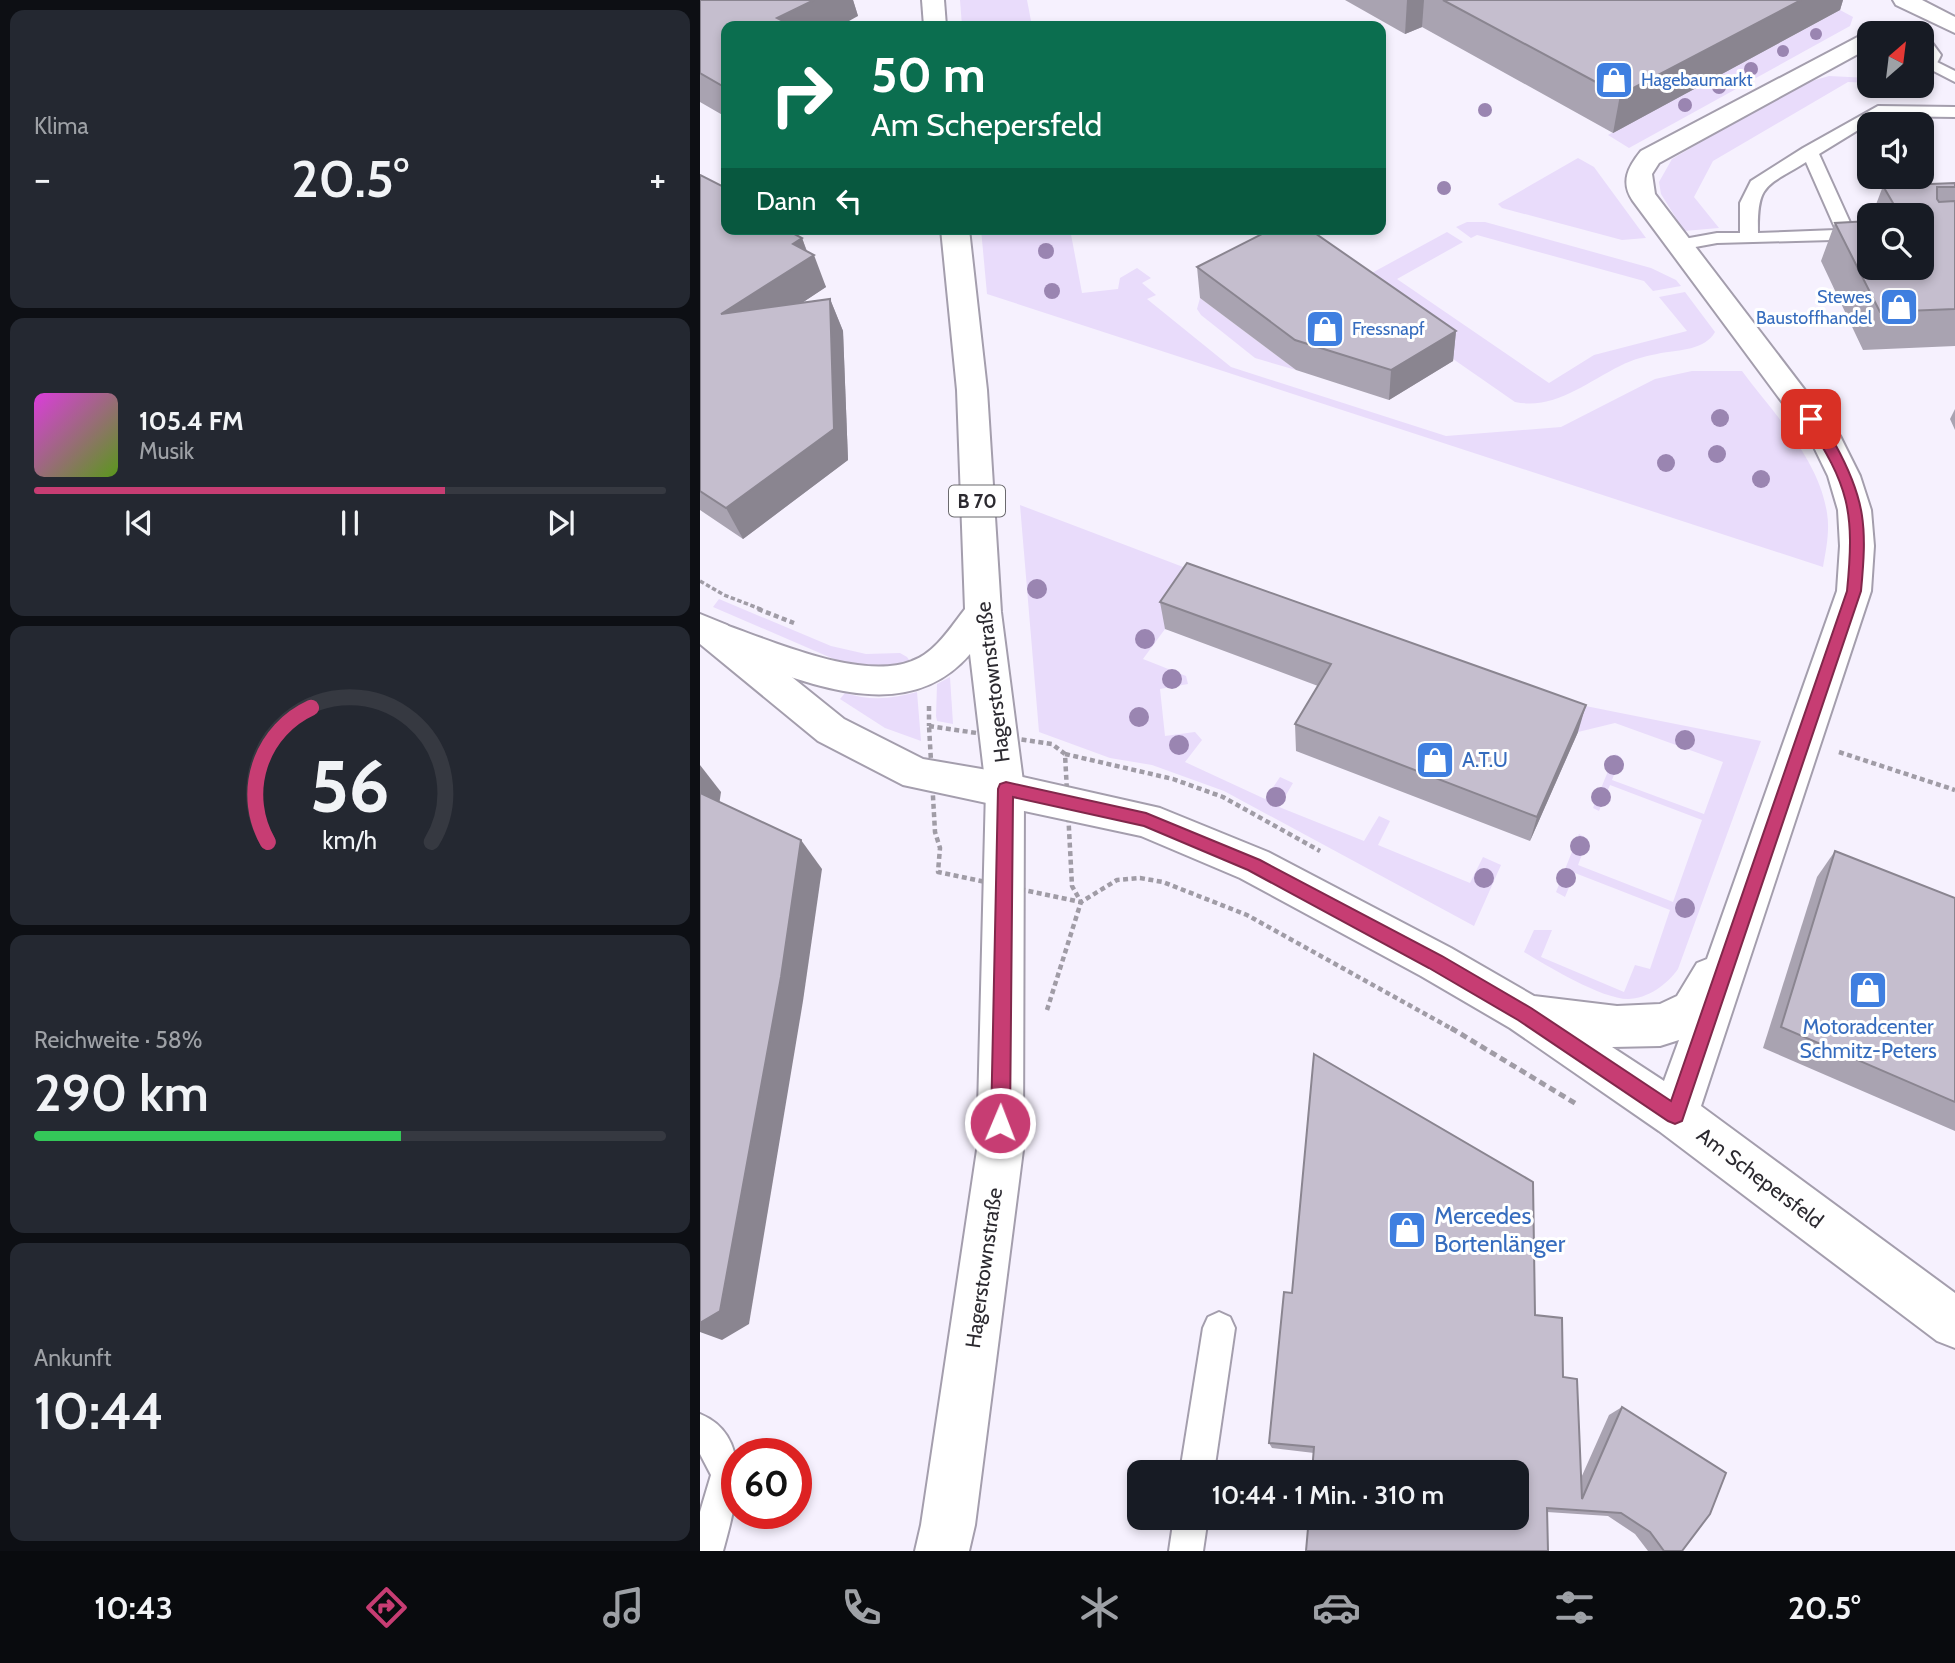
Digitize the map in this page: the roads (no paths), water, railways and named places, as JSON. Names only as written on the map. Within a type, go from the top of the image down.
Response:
[{"type":"street","points":[[933,0],[935,21]]},
{"type":"street","points":[[1904,0],[1955,26]]},
{"type":"street","points":[[1675,1115],[1854,591],[1859,541],[1855,505],[1843,470],[1824,436],[1642,195],[1638,183],[1639,169],[1650,157],[1857,44]]},
{"type":"street","points":[[1808,69],[1857,67]]},
{"type":"street","name":"Hagerstownstraße","points":[[942,1551],[950,1511],[1000,1150],[1006,789],[983,612],[972,390],[956,235]]},
{"type":"street","points":[[707,632],[803,667],[878,683],[923,673],[949,653],[983,612]]},
{"type":"street","name":"Am Schepersfeld","points":[[707,632],[831,730],[917,774],[1006,789],[1146,820],[1254,865],[1436,962],[1525,1014],[1675,1115],[1955,1323]]},
{"type":"street","points":[[1525,1014],[1642,1028],[1667,1023],[1692,1011],[1731,945]]},
{"type":"lane","points":[[1934,64],[1955,77]]},
{"type":"lane","points":[[1749,239],[1749,203],[1757,185],[1810,151],[1878,111],[1955,112]]},
{"type":"lane","points":[[1810,151],[1847,235]]},
{"type":"lane","points":[[1679,245],[1717,239],[1857,235]]},
{"type":"lane","points":[[1199,1460],[1219,1328]]},
{"type":"lane","points":[[700,1430],[712,1443],[729,1473],[706,1551]]},
{"type":"lane","points":[[1186,1551],[1189,1530]]},
{"type":"place","name":"Hagebaumarkt","points":[[1614,80]]},
{"type":"place","name":"Stewes Baustoffhandel","points":[[1899,307]]},
{"type":"place","name":"Fressnapf","points":[[1325,329]]},
{"type":"place","name":"A.T.U","points":[[1435,760]]},
{"type":"place","name":"Motoradcenter Schmitz-Peters","points":[[1868,990]]},
{"type":"place","name":"Mercedes Bortenlänger","points":[[1407,1230]]}]
